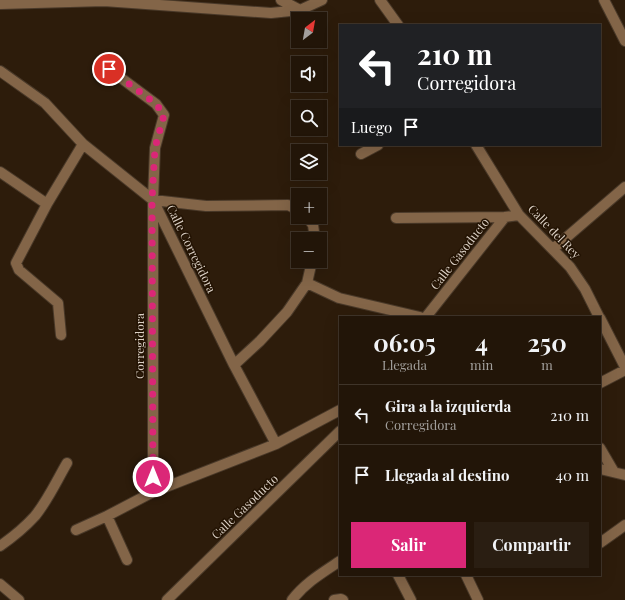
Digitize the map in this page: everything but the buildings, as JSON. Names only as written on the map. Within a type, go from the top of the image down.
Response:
[{"type":"street","points":[[281,0],[300,10]]},
{"type":"street","points":[[0,4],[104,1],[271,13],[300,10],[322,0]]},
{"type":"street","points":[[380,0],[397,24]]},
{"type":"street","points":[[604,0],[625,41]]},
{"type":"street","name":"Corregidora","points":[[109,69],[156,104],[164,115],[155,148],[152,200],[153,492]]},
{"type":"street","name":"Calle Corregidora","points":[[0,71],[45,103],[83,144],[152,200],[234,365],[276,444]]},
{"type":"street","points":[[61,335],[58,303],[19,270],[16,263],[47,204],[83,144]]},
{"type":"street","points":[[361,154],[376,146]]},
{"type":"street","name":"Calle del Rey","points":[[477,146],[518,215],[570,267],[585,289],[599,316]]},
{"type":"street","points":[[0,172],[47,204]]},
{"type":"street","points":[[553,249],[625,187]]},
{"type":"street","points":[[152,200],[206,206],[288,205],[291,206]]},
{"type":"street","name":"Calle Gasoducto","points":[[427,316],[505,217],[518,215]]},
{"type":"street","points":[[396,218],[505,217]]},
{"type":"street","points":[[234,365],[260,341],[286,312],[307,283],[310,268]]},
{"type":"street","points":[[307,283],[339,298],[416,316]]},
{"type":"street","name":"Calle del Rey","points":[[601,320],[625,368]]},
{"type":"street","points":[[601,382],[625,368]]},
{"type":"street","points":[[76,530],[153,492],[276,444],[339,411]]},
{"type":"street","name":"Calle Gasoducto","points":[[167,600],[339,432]]},
{"type":"street","points":[[601,450],[614,472]]},
{"type":"street","points":[[0,546],[15,536],[36,515],[67,463]]},
{"type":"street","points":[[601,469],[625,475]]},
{"type":"street","points":[[106,516],[127,560]]},
{"type":"street","points":[[601,542],[625,525]]},
{"type":"street","points":[[292,600],[300,590],[317,576],[339,562]]},
{"type":"street","points":[[399,576],[411,600]]},
{"type":"street","points":[[466,576],[478,600]]},
{"type":"street","points":[[0,584],[18,600]]},
{"type":"route","points":[[109,69],[156,104],[164,115],[155,148],[152,200],[153,477]]}]
